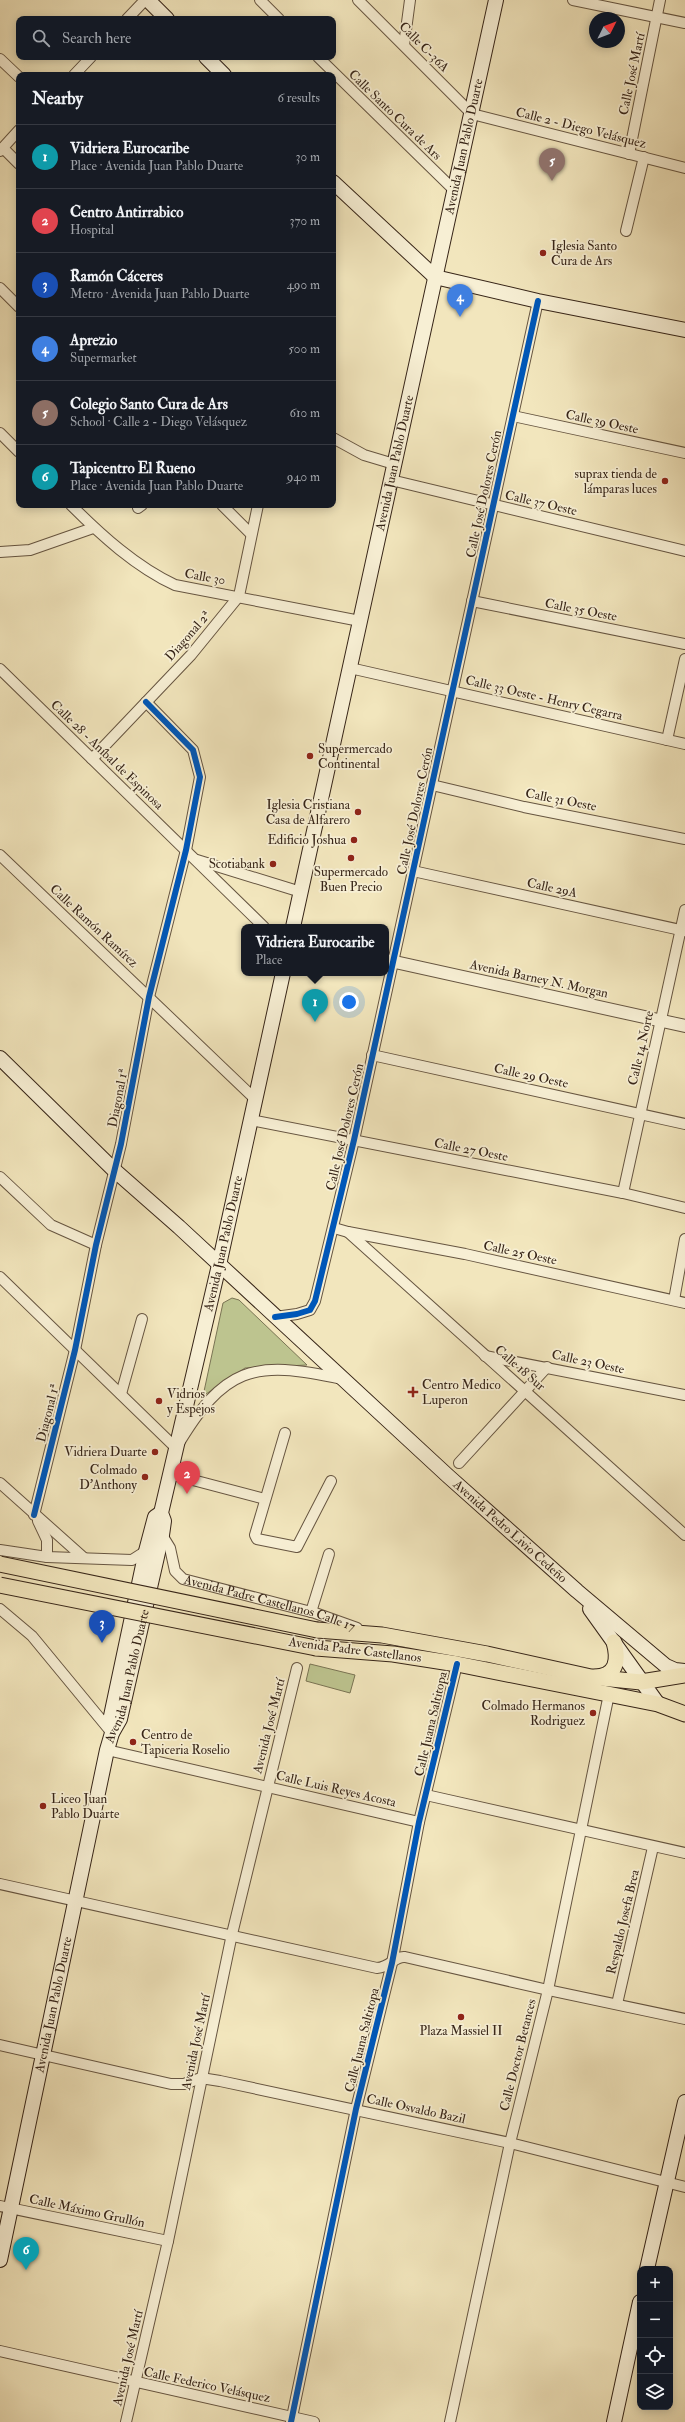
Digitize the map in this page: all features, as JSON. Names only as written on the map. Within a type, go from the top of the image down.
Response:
[{"type":"main road","points":[[148,0],[164,16]]},
{"type":"main road","name":"Avenida Juan Pablo Duarte","points":[[294,924],[496,0]]},
{"type":"main road","points":[[209,60],[221,72]]},
{"type":"main road","points":[[336,185],[435,277],[538,301],[685,330]]},
{"type":"main road","name":"Avenida Juan Pablo Duarte","points":[[0,2260],[6,2207],[42,2055],[107,1750],[112,1733],[120,1719],[162,1535],[164,1521],[161,1513],[219,1265],[282,976]]},
{"type":"main road","name":"Avenida Pedro Livio Cedeño","points":[[0,1058],[113,1169],[342,1379],[577,1591],[666,1666],[675,1670],[685,1671]]},
{"type":"main road","name":"Avenida Juan Pablo Duarte","points":[[112,1733],[111,1716],[146,1551],[155,1517],[161,1513]]},
{"type":"main road","name":"Avenida Padre Castellanos","points":[[0,1564],[317,1630],[382,1635],[487,1654],[591,1677],[641,1682],[685,1675]]},
{"type":"main road","name":"Avenida Padre Castellanos","points":[[0,1585],[316,1648],[393,1654],[457,1664],[658,1704],[685,1714]]},
{"type":"main road","points":[[577,1591],[658,1704]]},
{"type":"main road","points":[[591,1677],[606,1675],[616,1663],[618,1657],[614,1642]]},
{"type":"main road","points":[[648,2266],[685,2102]]},
{"type":"main road","points":[[614,2422],[637,2316]]},
{"type":"street","points":[[130,16],[145,0]]},
{"type":"street","points":[[260,0],[276,16]]},
{"type":"street","name":"Calle C-36A","points":[[358,0],[472,114]]},
{"type":"street","points":[[404,45],[410,0]]},
{"type":"street","points":[[573,0],[685,23]]},
{"type":"street","name":"Calle José Martí","points":[[629,154],[660,0]]},
{"type":"street","points":[[0,59],[16,74]]},
{"type":"street","points":[[77,72],[88,60]]},
{"type":"street","name":"Calle Santo Cura de Ars","points":[[321,60],[333,72]]},
{"type":"street","name":"Calle Santo Cura de Ars","points":[[336,75],[455,191]]},
{"type":"street","name":"Calle 2 - Diego Velásquez","points":[[472,114],[685,168]]},
{"type":"street","points":[[16,133],[1,149],[16,162]]},
{"type":"street","points":[[626,231],[644,158]]},
{"type":"street","points":[[0,288],[16,304]]},
{"type":"street","name":"Calle José Dolores Cerón","points":[[389,961],[413,871],[538,301]]},
{"type":"street","name":"Calle 39 Oeste","points":[[513,416],[685,453]]},
{"type":"street","points":[[0,433],[16,445]]},
{"type":"street","points":[[336,440],[364,454],[394,464]]},
{"type":"street","name":"Calle 37 Oeste","points":[[391,480],[493,506],[685,551]]},
{"type":"street","name":"Calle 30","points":[[74,508],[93,528],[162,579],[193,590],[240,596],[360,621]]},
{"type":"street","points":[[225,508],[252,534]]},
{"type":"street","name":"Diagonal 2ª","points":[[92,759],[191,655],[240,596],[257,508]]},
{"type":"street","points":[[0,552],[30,550],[93,528]]},
{"type":"street","name":"Calle 35 Oeste","points":[[472,601],[685,644]]},
{"type":"street","points":[[667,740],[685,659]]},
{"type":"street","name":"Calle 33 Oeste - Henry Cegarra","points":[[350,668],[685,744]]},
{"type":"street","name":"Calle 28 - Aníbal de Espinosa","points":[[0,670],[261,924]]},
{"type":"street","name":"Diagonal 1ª","points":[[34,1515],[75,1350],[96,1245],[113,1169],[121,1144],[149,996],[186,850],[200,777],[198,763],[193,750],[146,702]]},
{"type":"street","name":"Calle 31 Oeste","points":[[432,785],[524,807],[685,839]]},
{"type":"street","name":"Calle Ramón Ramírez","points":[[0,856],[149,996],[255,1100]]},
{"type":"street","name":"Calle 28 - Aníbal de Espinosa","points":[[196,860],[301,892]]},
{"type":"street","name":"Calle 29A","points":[[413,871],[683,930]]},
{"type":"street","name":"Calle 14 Norte","points":[[623,1193],[661,1020],[683,930],[685,910]]},
{"type":"street","name":"Avenida Barney N. Morgan","points":[[389,961],[685,1026]]},
{"type":"street","name":"Calle José Dolores Cerón","points":[[275,1317],[297,1314],[310,1310],[315,1301],[334,1228],[354,1140],[372,1055],[386,976]]},
{"type":"street","name":"Calle 29 Oeste","points":[[372,1055],[685,1124]]},
{"type":"street","name":"Calle 27 Oeste","points":[[251,1120],[623,1193],[685,1208]]},
{"type":"street","points":[[0,1177],[51,1225],[96,1245]]},
{"type":"street","name":"Calle 18 Sur","points":[[334,1228],[348,1232],[526,1390],[685,1535]]},
{"type":"street","name":"Calle 25 Oeste","points":[[348,1232],[465,1254],[685,1303]]},
{"type":"street","points":[[674,1300],[685,1239]]},
{"type":"street","points":[[0,1277],[176,1448],[195,1416],[217,1391],[233,1380],[248,1373],[272,1369],[295,1370],[342,1379]]},
{"type":"street","points":[[121,1394],[142,1319]]},
{"type":"street","name":"Calle 23 Oeste","points":[[486,1356],[685,1395]]},
{"type":"street","points":[[459,1463],[547,1367]]},
{"type":"street","points":[[286,1433],[265,1499],[256,1538],[295,1548],[331,1481]]},
{"type":"street","points":[[170,1474],[265,1499]]},
{"type":"street","points":[[0,1483],[34,1515],[84,1558]]},
{"type":"street","points":[[34,1515],[47,1540],[47,1557]]},
{"type":"street","name":"Avenida Padre Castellanos Calle 17","points":[[162,1535],[170,1548],[174,1571],[183,1579],[311,1612],[345,1625],[382,1635]]},
{"type":"street","points":[[0,1550],[47,1557],[132,1560],[146,1551]]},
{"type":"street","points":[[311,1612],[329,1554]]},
{"type":"street","points":[[0,1610],[32,1636],[112,1733]]},
{"type":"street","name":"Calle Juana Saltitopa","points":[[291,2420],[356,2110],[392,1963],[419,1822],[457,1664]]},
{"type":"street","name":"Avenida José Martí","points":[[126,2422],[137,2383],[168,2241],[232,1934],[297,1668]]},
{"type":"street","name":"Calle Doctor Betances","points":[[450,2422],[510,2144],[548,1990],[609,1694]]},
{"type":"street","name":"Calle Luis Reyes Acosta","points":[[107,1750],[419,1822]]},
{"type":"street","points":[[426,1795],[580,1831],[685,1853]]},
{"type":"street","name":"Respaldo Josefa Brea","points":[[617,2004],[653,1846]]},
{"type":"street","points":[[0,1884],[232,1934],[262,1943],[377,1968],[388,1966],[397,1958],[405,1957],[548,1990],[685,2018]]},
{"type":"street","name":"Calle Osvaldo Bazil","points":[[0,2045],[172,2084],[184,2084],[201,2078],[356,2110],[510,2144],[685,2187]]},
{"type":"street","name":"Calle Máximo Grullón","points":[[6,2207],[168,2241]]},
{"type":"street","name":"Calle Federico Velásquez","points":[[0,2351],[291,2420],[314,2422]]},
{"type":"green space","points":[[232,1298],[239,1300],[307,1365],[245,1368],[203,1396],[223,1303]]},
{"type":"green space","points":[[310,1664],[355,1675],[350,1693],[306,1681]]},
{"type":"cycle path","points":[[275,1317],[297,1314],[310,1310],[315,1301],[354,1140],[538,301]]},
{"type":"cycle path","points":[[34,1515],[75,1350],[96,1245],[121,1144],[149,997],[186,850],[200,777],[193,750],[146,702]]},
{"type":"cycle path","points":[[291,2422],[356,2109],[392,1963],[419,1822],[457,1664]]},
{"type":"place","name":"Colegio Santo Cura de Ars","points":[[552,181]]},
{"type":"place","name":"Iglesia Santo Cura de Ars","points":[[543,253]]},
{"type":"place","name":"Aprezio","points":[[460,317]]},
{"type":"place","name":"suprax tienda de lámparas luces","points":[[665,481]]},
{"type":"place","name":"Supermercado Continental","points":[[310,756]]},
{"type":"place","name":"Iglesia Cristiana Casa de Alfarero","points":[[358,812]]},
{"type":"place","name":"Edificio Joshua","points":[[354,840]]},
{"type":"place","name":"Supermercado Buen Precio","points":[[351,858]]},
{"type":"place","name":"Scotiabank","points":[[273,864]]},
{"type":"place","name":"Vidriera Eurocaribe","points":[[315,1022]]},
{"type":"place","name":"Centro Medico Luperon","points":[[413,1392]]},
{"type":"place","name":"Vidrios y Espejos","points":[[159,1401]]},
{"type":"place","name":"Vidriera Duarte","points":[[155,1452]]},
{"type":"place","name":"Colmado D'Anthony","points":[[145,1477]]},
{"type":"place","name":"Centro Antirrabico","points":[[187,1494]]},
{"type":"place","name":"Ramón Cáceres","points":[[102,1643]]},
{"type":"place","name":"Colmado Hermanos Rodriguez","points":[[593,1713]]},
{"type":"place","name":"Centro de Tapiceria Roselio","points":[[133,1742]]},
{"type":"place","name":"Liceo Juan Pablo Duarte","points":[[43,1806]]},
{"type":"place","name":"Plaza Massiel II","points":[[461,2017]]},
{"type":"place","name":"Tapicentro El Rueno","points":[[26,2270]]}]
